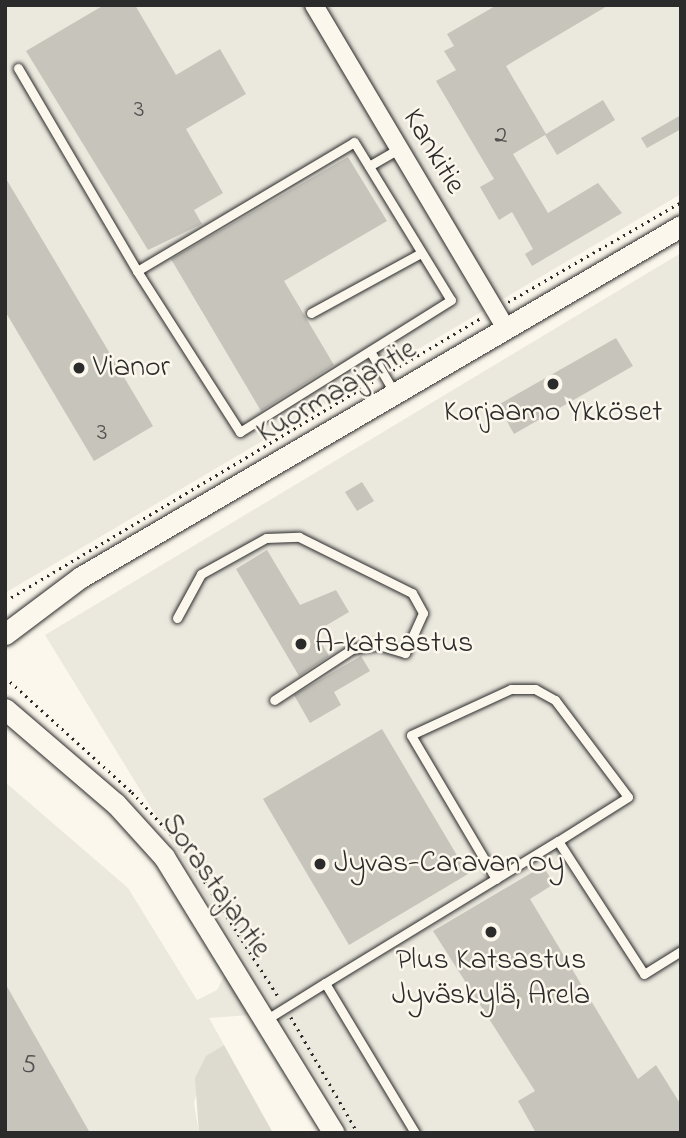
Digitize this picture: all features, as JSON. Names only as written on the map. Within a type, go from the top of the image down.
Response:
[{"type":"street","name":"Kankitie","points":[[314,5],[500,319]]},
{"type":"street","name":"Kuormaajantie","points":[[5,634],[26,612],[389,384],[500,319],[681,226]]},
{"type":"street","name":"Sorastajantie","points":[[5,709],[140,828],[187,890],[334,1133]]},
{"type":"lane","points":[[18,68],[137,271],[240,432],[451,300],[354,142],[137,271]]},
{"type":"lane","points":[[369,166],[399,149]]},
{"type":"lane","points":[[312,313],[421,253]]},
{"type":"lane","points":[[370,351],[389,384]]},
{"type":"lane","points":[[177,618],[201,574],[266,538],[299,537],[412,593],[423,613],[405,653],[379,645],[352,649],[274,700]]},
{"type":"lane","points":[[267,1019],[325,983],[496,879],[558,841],[628,797],[555,700],[535,689],[511,689],[411,734],[496,879]]},
{"type":"lane","points":[[558,841],[644,974],[681,951]]},
{"type":"lane","points":[[325,983],[415,1133]]},
{"type":"path","points":[[5,601],[500,319],[681,202]]},
{"type":"shaded area","points":[[5,5],[681,5],[681,194],[5,593]]},
{"type":"shaded area","points":[[681,253],[681,1133],[351,1133],[45,635]]},
{"type":"shaded area","points":[[5,782],[128,888],[197,1000],[217,990],[226,973],[250,1015],[209,1018],[224,1045],[207,1056],[194,1103],[199,1133],[5,1133]]},
{"type":"shaded area","points":[[224,1045],[273,1133],[199,1133],[195,1078],[206,1056]]},
{"type":"building","points":[[104,5],[135,5],[176,75],[220,49],[246,94],[186,129],[223,193],[194,210],[202,224],[148,250],[26,51]]},
{"type":"building","points":[[497,5],[609,5],[506,66],[546,134],[603,100],[615,120],[557,155],[545,135],[513,154],[548,213],[598,183],[622,213],[532,266],[525,254],[533,249],[512,212],[499,220],[480,187],[494,179],[436,81],[456,70],[444,51],[454,46],[447,34]]},
{"type":"building","points":[[681,115],[681,129],[647,148],[641,138]]},
{"type":"building","points":[[348,157],[387,221],[284,281],[334,365],[261,411],[171,259]]},
{"type":"building","name":"Vianor","points":[[5,177],[153,426],[94,461],[5,311]]},
{"type":"building","points":[[616,338],[633,366],[514,434],[498,405]]},
{"type":"building","points":[[362,482],[374,501],[357,511],[345,492]]},
{"type":"building","name":"A-katsastus","points":[[267,550],[300,605],[336,590],[349,612],[315,632],[329,656],[299,676],[236,569]]},
{"type":"building","points":[[361,656],[370,671],[334,692],[341,705],[310,723],[294,695]]},
{"type":"building","points":[[382,729],[468,874],[349,945],[263,799]]},
{"type":"building","points":[[543,866],[554,884],[530,899],[638,1079],[656,1065],[681,1105],[681,1133],[536,1133],[518,1101],[535,1091],[433,931]]},
{"type":"building","points":[[5,983],[90,1133],[5,1133]]},
{"type":"place","name":"Vianor","points":[[79,368]]},
{"type":"place","name":"Korjaamo Ykköset","points":[[553,384]]},
{"type":"place","name":"A-katsastus","points":[[301,644]]},
{"type":"place","name":"Jyvas-Caravan Oy","points":[[320,864]]},
{"type":"place","name":"Plus Katsastus Jyväskylä, Arela","points":[[491,932]]}]
